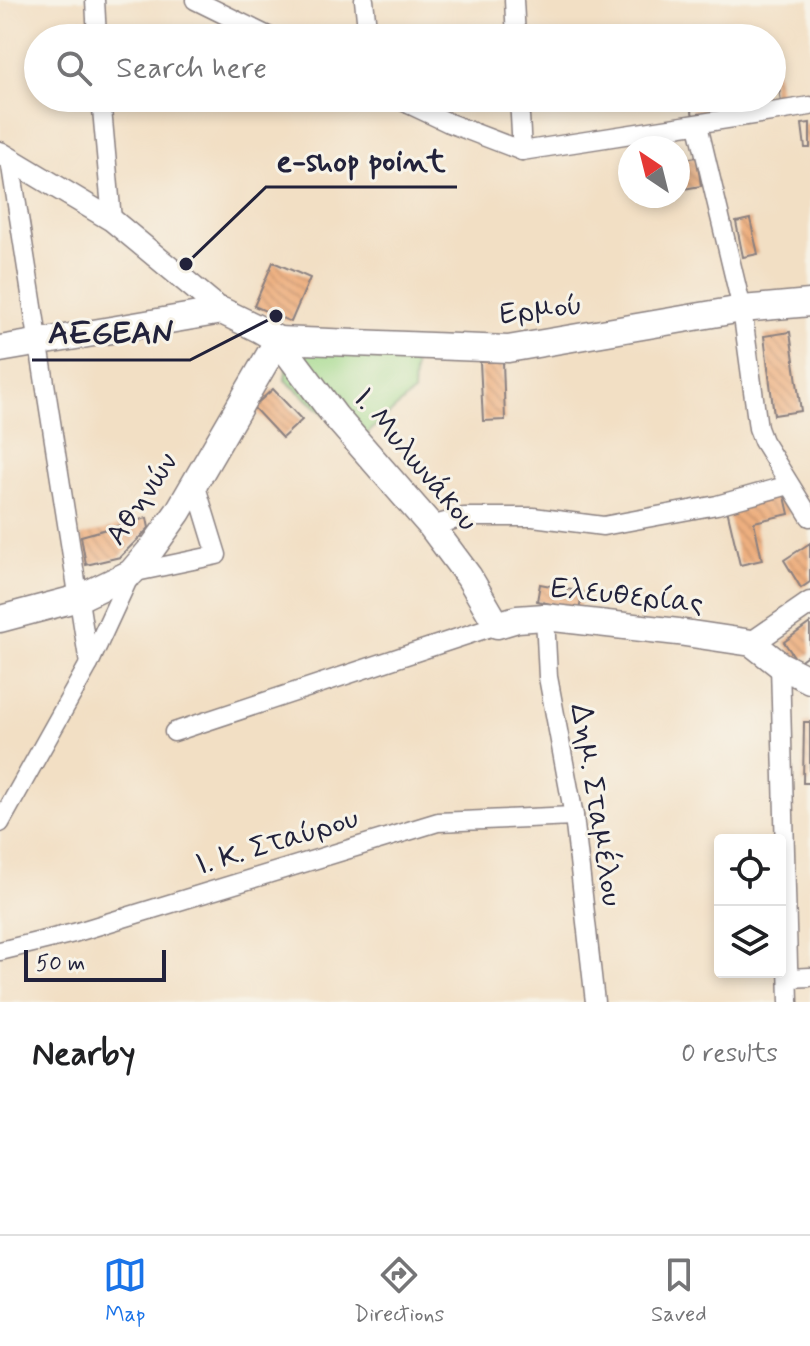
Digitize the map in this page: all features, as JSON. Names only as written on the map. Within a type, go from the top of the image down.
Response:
[{"type":"main road","name":"Ερμού","points":[[278,340],[508,349],[742,309],[810,303]]},
{"type":"main road","points":[[0,349],[222,311],[278,340]]},
{"type":"main road","name":"Αθηνών","points":[[0,619],[79,598],[131,573],[167,529],[278,340]]},
{"type":"main road","name":"Ι. Μυλωνάκου","points":[[278,340],[335,416],[431,526],[469,577],[497,625]]},
{"type":"main road","name":"Ελευθερίας","points":[[497,625],[517,619],[545,617],[752,643]]},
{"type":"main road","points":[[752,643],[780,665],[810,680]]},
{"type":"street","points":[[95,0],[96,24]]},
{"type":"street","points":[[195,0],[244,24]]},
{"type":"street","points":[[364,0],[367,24]]},
{"type":"street","points":[[514,0],[515,24]]},
{"type":"street","points":[[786,110],[810,106]]},
{"type":"street","points":[[102,112],[112,220]]},
{"type":"street","points":[[426,112],[522,151],[775,112]]},
{"type":"street","points":[[520,112],[522,151]]},
{"type":"street","points":[[698,125],[742,309],[758,428],[810,517]]},
{"type":"street","points":[[5,156],[112,220],[222,311]]},
{"type":"street","points":[[5,156],[40,343],[89,664]]},
{"type":"street","points":[[0,823],[89,664],[131,573],[217,555],[194,480]]},
{"type":"street","points":[[431,526],[464,517],[533,517],[603,526],[717,505],[789,485]]},
{"type":"street","points":[[752,643],[810,603]]},
{"type":"street","name":"Δημ. Σταμέλου","points":[[545,617],[548,677],[574,816],[595,1002]]},
{"type":"street","points":[[174,732],[497,625]]},
{"type":"street","points":[[780,665],[789,1002]]},
{"type":"street","name":"Ι. Κ. Σταύρου","points":[[0,951],[74,933],[438,822],[574,816]]},
{"type":"street","points":[[789,978],[810,977]]},
{"type":"green space","points":[[290,340],[415,345],[413,393],[368,433],[364,448],[285,380]]},
{"type":"building","points":[[692,112],[714,112],[693,116]]},
{"type":"building","points":[[810,123],[810,148],[805,148],[802,124]]},
{"type":"building","points":[[697,157],[701,186],[690,188],[690,158]]},
{"type":"building","points":[[750,219],[758,254],[743,257],[736,222]]},
{"type":"building","points":[[273,262],[310,278],[291,322],[254,306]]},
{"type":"building","points":[[790,332],[801,411],[774,415],[764,336]]},
{"type":"building","points":[[503,361],[505,420],[483,421],[480,362]]},
{"type":"building","points":[[273,389],[302,420],[282,438],[253,407]]},
{"type":"building","points":[[784,492],[789,514],[754,522],[762,560],[740,565],[726,505]]},
{"type":"building","points":[[147,518],[149,528],[120,557],[86,565],[81,536]]},
{"type":"building","points":[[810,543],[810,582],[801,588],[784,560]]},
{"type":"building","points":[[540,584],[583,592],[579,610],[537,601]]},
{"type":"building","points":[[810,623],[810,653],[798,662],[784,642]]},
{"type":"building","points":[[804,722],[810,722],[810,783],[803,783]]},
{"type":"place","name":"e-shop point","points":[[186,264]]},
{"type":"place","name":"AEGEAN","points":[[276,316]]}]
